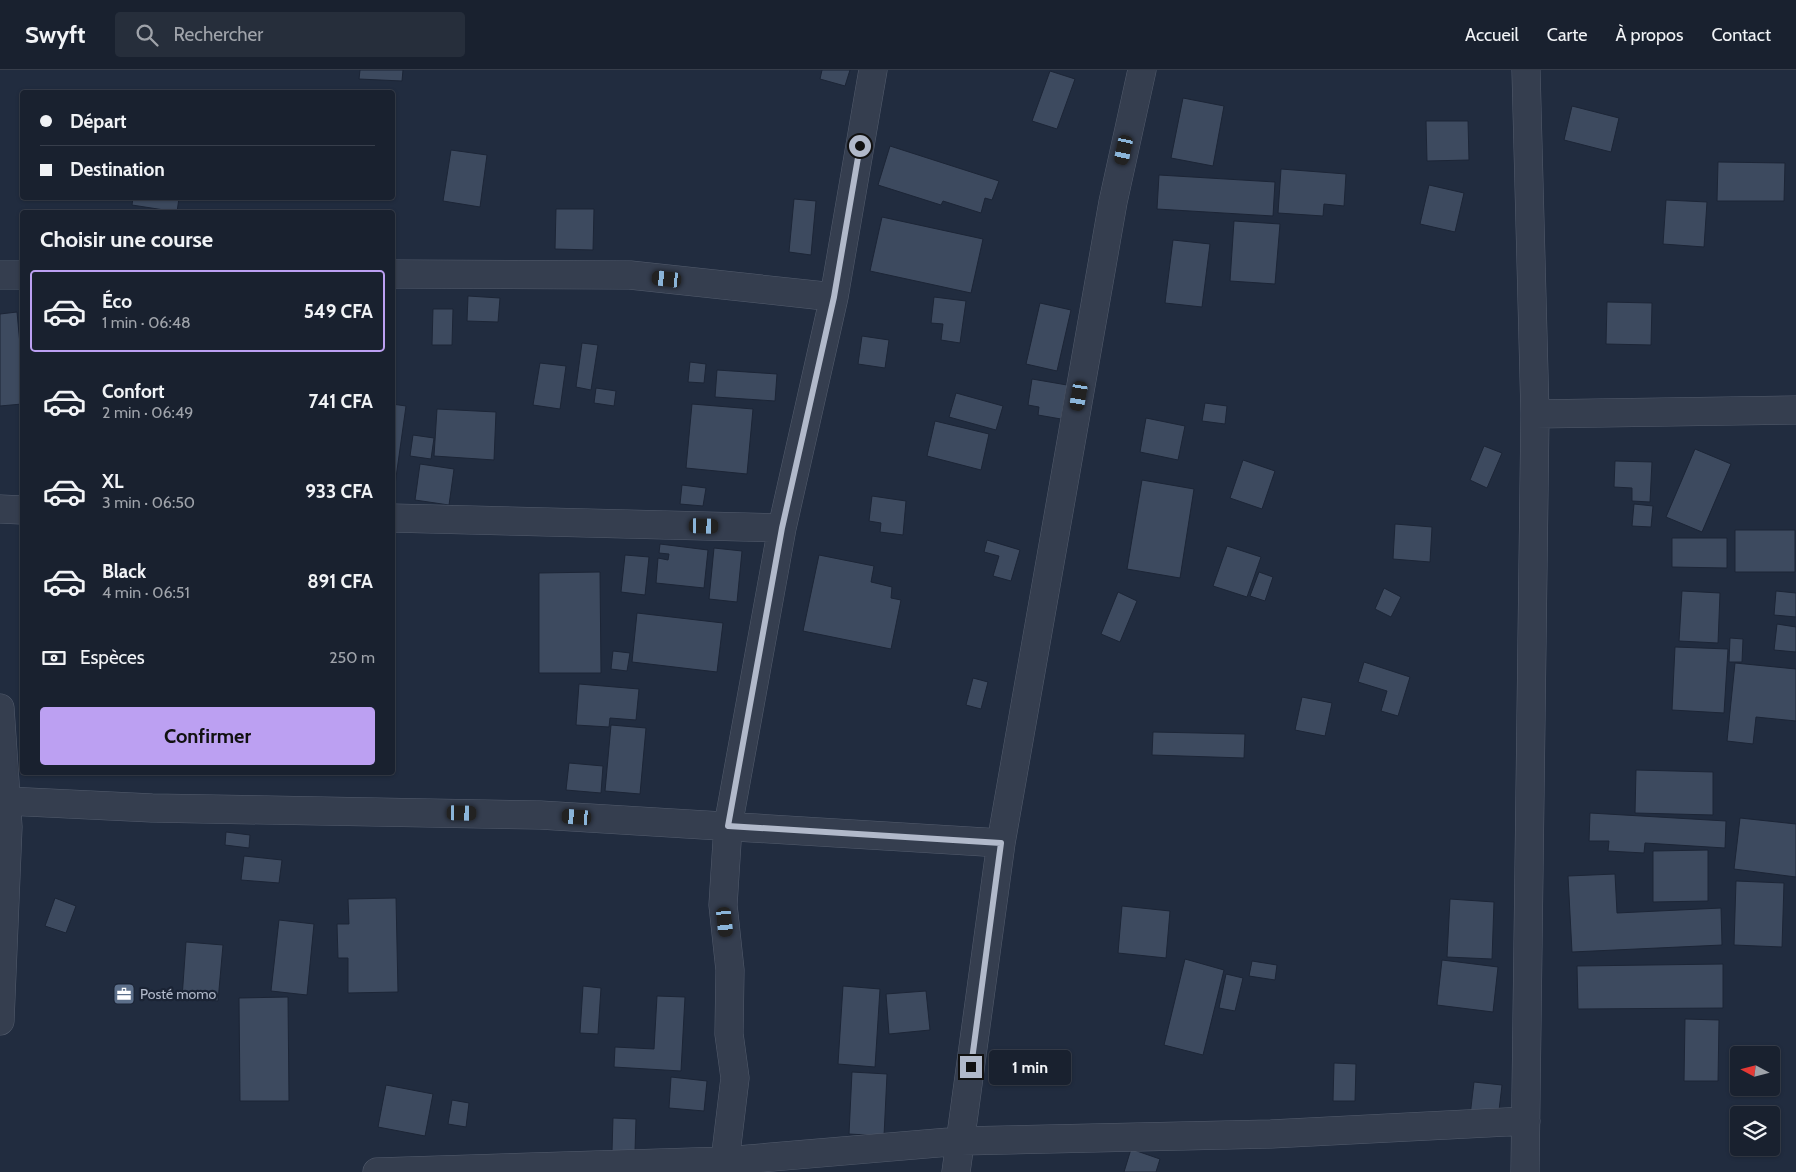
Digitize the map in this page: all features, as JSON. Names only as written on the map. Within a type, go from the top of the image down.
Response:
[{"type":"street","points":[[725,1161],[735,1078],[730,1034],[730,970],[723,905],[728,826],[782,528],[834,297],[873,70]]},
{"type":"street","points":[[956,1172],[1001,843],[1113,202],[1142,70]]},
{"type":"street","points":[[1525,1172],[1535,414],[1526,70]]},
{"type":"street","points":[[395,274],[630,275],[834,297]]},
{"type":"street","points":[[0,275],[20,275]]},
{"type":"street","points":[[1535,414],[1796,410]]},
{"type":"street","points":[[0,509],[20,510]]},
{"type":"street","points":[[395,518],[782,528]]},
{"type":"street","points":[[0,708],[8,827],[0,1021]]},
{"type":"street","points":[[7,801],[152,808],[540,815],[1001,843]]},
{"type":"street","points":[[377,1172],[725,1161],[961,1141],[1271,1134],[1526,1121]]},
{"type":"building","points":[[360,70],[403,70],[402,81],[359,79]]},
{"type":"building","points":[[822,70],[850,70],[845,86],[820,79]]},
{"type":"building","points":[[1050,71],[1075,79],[1057,129],[1032,121]]},
{"type":"building","points":[[1183,98],[1224,106],[1213,166],[1171,158]]},
{"type":"building","points":[[1572,106],[1619,118],[1611,152],[1564,140]]},
{"type":"building","points":[[1426,121],[1468,121],[1469,160],[1427,161]]},
{"type":"building","points":[[890,146],[999,181],[992,200],[985,198],[981,213],[943,201],[941,205],[878,185]]},
{"type":"building","points":[[451,150],[487,155],[480,207],[443,201]]},
{"type":"building","points":[[1718,162],[1785,163],[1784,201],[1717,201]]},
{"type":"building","points":[[1281,169],[1346,174],[1344,206],[1324,204],[1323,216],[1278,213]]},
{"type":"building","points":[[1159,175],[1275,182],[1273,216],[1157,209]]},
{"type":"building","points":[[1429,185],[1464,193],[1455,232],[1420,224]]},
{"type":"building","points":[[794,199],[816,201],[811,255],[789,252]]},
{"type":"building","points":[[133,200],[179,200],[177,210],[132,205]]},
{"type":"building","points":[[1666,200],[1707,202],[1704,247],[1663,244]]},
{"type":"building","points":[[556,209],[594,209],[593,250],[555,249]]},
{"type":"building","points":[[882,217],[983,239],[971,293],[870,271]]},
{"type":"building","points":[[1234,221],[1280,224],[1275,284],[1230,281]]},
{"type":"building","points":[[1173,240],[1210,244],[1202,307],[1165,303]]},
{"type":"building","points":[[468,296],[500,298],[498,322],[467,321]]},
{"type":"building","points":[[934,297],[966,301],[960,343],[941,340],[943,324],[931,323]]},
{"type":"building","points":[[1607,302],[1652,303],[1651,345],[1606,344]]},
{"type":"building","points":[[1040,303],[1071,310],[1057,371],[1026,364]]},
{"type":"building","points":[[433,309],[453,309],[452,345],[432,345]]},
{"type":"building","points":[[17,312],[20,344],[20,404],[0,406],[0,314]]},
{"type":"building","points":[[862,336],[889,340],[885,368],[858,364]]},
{"type":"building","points":[[582,343],[598,345],[591,390],[576,387]]},
{"type":"building","points":[[690,362],[706,364],[704,383],[688,382]]},
{"type":"building","points":[[540,363],[566,366],[560,409],[533,405]]},
{"type":"building","points":[[717,370],[777,374],[775,401],[715,397]]},
{"type":"building","points":[[1032,379],[1067,385],[1061,419],[1038,415],[1039,407],[1028,405]]},
{"type":"building","points":[[596,388],[616,391],[614,406],[594,403]]},
{"type":"building","points":[[956,393],[1003,406],[996,430],[949,417]]},
{"type":"building","points":[[1205,403],[1227,406],[1225,424],[1202,421]]},
{"type":"building","points":[[395,404],[406,406],[395,485]]},
{"type":"building","points":[[692,404],[753,409],[747,474],[686,468]]},
{"type":"building","points":[[437,409],[496,412],[494,460],[434,456]]},
{"type":"building","points":[[1146,418],[1185,426],[1178,460],[1140,452]]},
{"type":"building","points":[[935,421],[989,434],[981,470],[927,456]]},
{"type":"building","points":[[413,435],[434,438],[431,459],[410,456]]},
{"type":"building","points":[[1484,446],[1502,453],[1487,488],[1470,480]]},
{"type":"building","points":[[1695,449],[1731,464],[1702,532],[1666,517]]},
{"type":"building","points":[[1243,460],[1275,471],[1262,509],[1230,498]]},
{"type":"building","points":[[1615,461],[1652,462],[1650,502],[1632,501],[1632,488],[1614,487]]},
{"type":"building","points":[[420,464],[454,469],[449,505],[415,500]]},
{"type":"building","points":[[1142,480],[1194,489],[1180,578],[1127,569]]},
{"type":"building","points":[[682,485],[706,488],[703,506],[680,504]]},
{"type":"building","points":[[872,496],[906,501],[903,535],[880,532],[881,523],[869,521]]},
{"type":"building","points":[[1634,504],[1653,506],[1651,527],[1632,526]]},
{"type":"building","points":[[1395,524],[1432,527],[1430,562],[1393,559]]},
{"type":"building","points":[[1735,530],[1795,530],[1795,572],[1735,572]]},
{"type":"building","points":[[1672,538],[1727,538],[1727,568],[1672,567]]},
{"type":"building","points":[[987,540],[1020,550],[1011,581],[993,576],[999,556],[984,552]]},
{"type":"building","points":[[660,544],[708,550],[704,588],[656,583],[658,558],[668,560],[669,554],[659,553]]},
{"type":"building","points":[[1227,546],[1261,557],[1247,597],[1213,586]]},
{"type":"building","points":[[714,548],[742,551],[737,602],[709,599]]},
{"type":"building","points":[[625,555],[649,557],[645,595],[621,592]]},
{"type":"building","points":[[819,555],[874,566],[871,582],[892,587],[891,598],[901,600],[891,649],[803,631]]},
{"type":"building","points":[[600,572],[601,673],[539,673],[539,573]]},
{"type":"building","points":[[1259,572],[1273,577],[1265,601],[1250,596]]},
{"type":"building","points":[[1384,588],[1401,597],[1391,617],[1375,609]]},
{"type":"building","points":[[1682,591],[1720,593],[1718,643],[1679,641]]},
{"type":"building","points":[[1776,591],[1796,593],[1796,617],[1774,615]]},
{"type":"building","points":[[1118,592],[1137,601],[1120,642],[1101,634]]},
{"type":"building","points":[[637,613],[723,623],[717,672],[632,662]]},
{"type":"building","points":[[1777,624],[1796,627],[1796,652],[1774,650]]},
{"type":"building","points":[[1730,638],[1743,639],[1742,662],[1729,662]]},
{"type":"building","points":[[1675,647],[1728,649],[1724,713],[1672,710]]},
{"type":"building","points":[[613,651],[630,653],[627,671],[611,669]]},
{"type":"building","points":[[1364,662],[1410,677],[1398,716],[1381,711],[1387,691],[1358,682]]},
{"type":"building","points":[[1735,663],[1796,669],[1796,721],[1756,717],[1753,744],[1727,741]]},
{"type":"building","points":[[973,678],[988,682],[981,709],[966,705]]},
{"type":"building","points":[[579,684],[639,689],[636,720],[610,718],[609,727],[576,725]]},
{"type":"building","points":[[1302,697],[1332,703],[1325,736],[1295,730]]},
{"type":"building","points":[[611,725],[646,728],[640,794],[605,791]]},
{"type":"building","points":[[1153,732],[1245,734],[1244,758],[1152,755]]},
{"type":"building","points":[[569,763],[603,766],[601,793],[566,790]]},
{"type":"building","points":[[1636,770],[1713,772],[1713,815],[1635,813]]},
{"type":"building","points":[[1590,813],[1726,821],[1725,848],[1645,843],[1644,853],[1608,851],[1609,841],[1589,841]]},
{"type":"building","points":[[1740,818],[1796,824],[1796,877],[1734,869]]},
{"type":"building","points":[[226,832],[250,835],[249,848],[225,845]]},
{"type":"building","points":[[1708,850],[1708,901],[1653,902],[1653,851]]},
{"type":"building","points":[[244,856],[282,860],[279,883],[241,880]]},
{"type":"building","points":[[1615,874],[1617,913],[1721,908],[1722,945],[1572,952],[1568,876]]},
{"type":"building","points":[[1736,881],[1784,883],[1782,947],[1734,945]]},
{"type":"building","points":[[55,898],[76,906],[66,933],[45,926]]},
{"type":"building","points":[[396,898],[398,992],[348,993],[348,958],[338,958],[337,924],[349,924],[348,899]]},
{"type":"building","points":[[1450,899],[1494,902],[1492,959],[1447,957]]},
{"type":"building","points":[[1122,906],[1170,911],[1166,958],[1118,953]]},
{"type":"building","points":[[279,920],[314,924],[307,995],[271,991]]},
{"type":"building","points":[[186,942],[223,945],[218,1001],[182,998]]},
{"type":"building","points":[[1185,959],[1224,970],[1203,1055],[1164,1045]]},
{"type":"building","points":[[1442,960],[1498,967],[1493,1012],[1437,1005]]},
{"type":"building","points":[[1252,961],[1277,965],[1275,980],[1249,976]]},
{"type":"building","points":[[1723,964],[1723,1008],[1578,1009],[1577,966]]},
{"type":"building","points":[[1226,974],[1243,978],[1235,1011],[1219,1008]]},
{"type":"building","points":[[583,986],[601,988],[598,1034],[580,1033]]},
{"type":"building","points":[[843,986],[880,989],[875,1067],[838,1064]]},
{"type":"building","points":[[926,991],[930,1030],[889,1034],[886,994]]},
{"type":"building","points":[[657,996],[685,997],[681,1071],[614,1067],[615,1047],[654,1049]]},
{"type":"building","points":[[288,997],[289,1101],[240,1101],[239,998]]},
{"type":"building","points":[[1685,1019],[1719,1020],[1718,1081],[1684,1081]]},
{"type":"building","points":[[1334,1063],[1356,1064],[1355,1101],[1333,1101]]},
{"type":"building","points":[[852,1072],[887,1074],[884,1136],[849,1134]]},
{"type":"building","points":[[671,1077],[707,1081],[704,1111],[669,1108]]},
{"type":"building","points":[[1474,1082],[1502,1085],[1498,1119],[1470,1116]]},
{"type":"building","points":[[386,1085],[433,1094],[425,1136],[378,1127]]},
{"type":"building","points":[[452,1100],[469,1103],[466,1127],[448,1124]]},
{"type":"building","points":[[613,1118],[636,1119],[635,1151],[612,1151]]},
{"type":"building","points":[[1131,1149],[1160,1159],[1156,1172],[1124,1172]]},
{"type":"place","name":"Posté momo","points":[[124,994]]},
{"type":"route","points":[[860,146],[834,297],[782,528],[728,826],[1001,843],[971,1067]]}]
